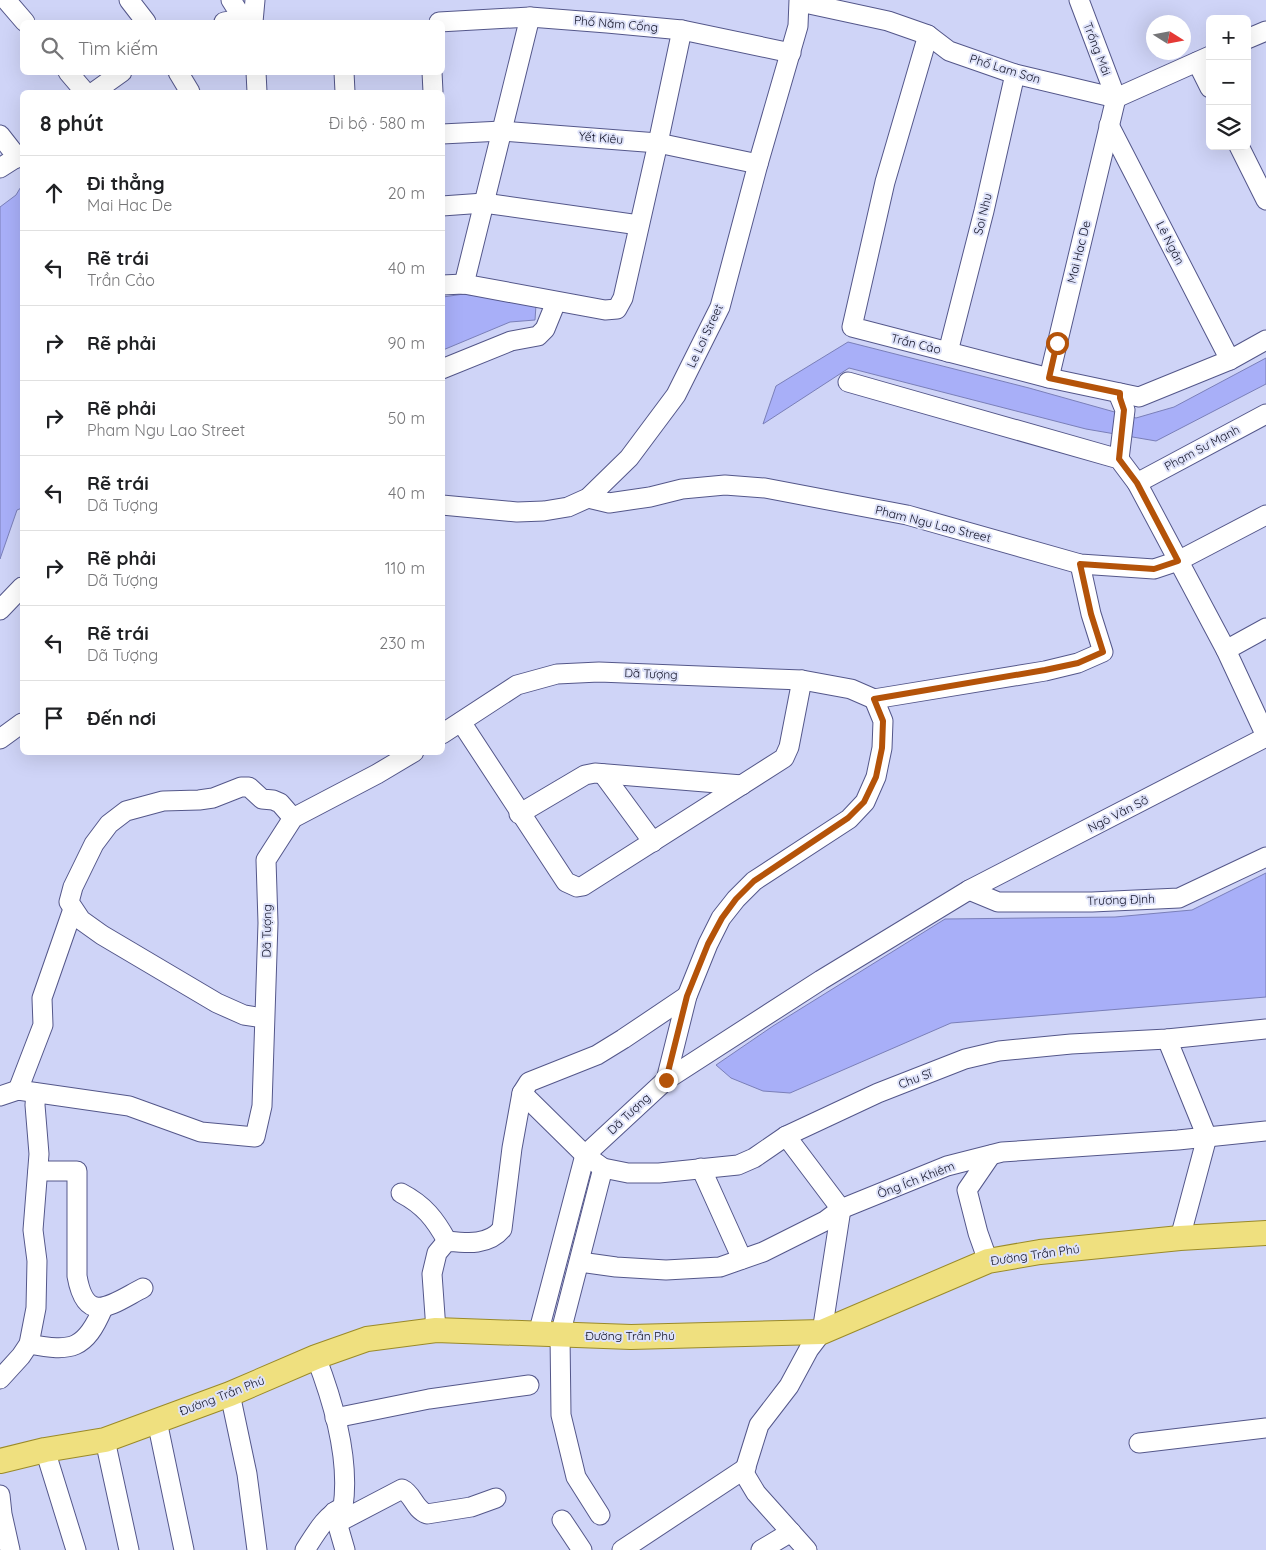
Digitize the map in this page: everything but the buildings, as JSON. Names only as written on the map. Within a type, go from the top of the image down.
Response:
[{"type":"main road","name":"Đường Trần Phú","points":[[0,1461],[45,1450],[105,1440],[230,1394],[316,1357],[367,1339],[436,1330],[631,1337],[822,1332],[988,1260],[1040,1252],[1180,1238],[1266,1233]]},
{"type":"street","points":[[6,0],[24,20]]},
{"type":"street","points":[[129,0],[144,20]]},
{"type":"street","points":[[231,0],[247,20]]},
{"type":"street","points":[[248,20],[255,0]]},
{"type":"street","name":"Trống Mái","points":[[1079,0],[1116,98]]},
{"type":"street","name":"Phố Lam Sơn","points":[[800,1],[888,21],[928,35],[949,51],[1015,74],[1116,98]]},
{"type":"street","name":"Le Loi Street","points":[[445,505],[517,512],[544,511],[568,507],[588,498],[629,458],[676,395],[720,307],[758,164],[791,53],[798,26],[800,1]]},
{"type":"street","points":[[464,284],[530,17]]},
{"type":"street","name":"Phố Năm Cống","points":[[445,22],[530,17],[682,30],[791,53]]},
{"type":"street","points":[[445,286],[464,284],[556,302],[605,310],[617,309],[624,298],[682,30]]},
{"type":"street","points":[[1251,38],[1266,31]]},
{"type":"street","name":"Trần Cảo","points":[[928,35],[881,197],[852,327],[1049,378],[1122,402],[1139,397],[1230,360],[1266,340]]},
{"type":"street","points":[[1116,98],[1203,59],[1206,71]]},
{"type":"street","name":"Soi Nhu","points":[[948,352],[984,211],[1015,74]]},
{"type":"street","points":[[71,75],[83,90]]},
{"type":"street","points":[[97,90],[118,75]]},
{"type":"street","points":[[180,75],[189,90]]},
{"type":"street","points":[[256,75],[257,90]]},
{"type":"street","points":[[344,75],[345,90]]},
{"type":"street","points":[[432,75],[433,90]]},
{"type":"street","name":"Mai Hac De","points":[[1049,378],[1116,98]]},
{"type":"street","name":"Lê Ngân","points":[[1109,125],[1230,360]]},
{"type":"street","name":"Yết Kiêu","points":[[445,134],[502,131],[658,143],[758,164]]},
{"type":"street","points":[[0,135],[20,156],[0,168]]},
{"type":"street","points":[[1241,150],[1266,200]]},
{"type":"street","points":[[445,206],[484,203],[639,225]]},
{"type":"street","points":[[445,368],[511,342],[538,336],[545,329],[556,302]]},
{"type":"street","points":[[848,382],[1120,455]]},
{"type":"street","points":[[1122,402],[1120,455],[1137,483],[1226,650],[1266,737]]},
{"type":"street","name":"Phạm Sư Mạnh","points":[[1137,483],[1266,414]]},
{"type":"street","name":"Pham Ngu Lao Street","points":[[588,498],[609,503],[650,497],[682,489],[725,485],[765,488],[907,515],[1080,564],[1154,569],[1178,561],[1266,515]]},
{"type":"street","points":[[666,1080],[687,996],[708,944],[722,918],[736,899],[754,881],[848,818],[864,802],[876,777],[882,748],[883,721],[874,699],[1045,670],[1078,663],[1103,652],[1091,614],[1080,564]]},
{"type":"street","points":[[0,610],[20,589]]},
{"type":"street","points":[[1226,650],[1266,628]]},
{"type":"street","name":"Dã Tượng","points":[[445,732],[517,685],[557,674],[600,672],[802,680],[851,689],[874,699]]},
{"type":"street","points":[[461,722],[519,814],[566,882],[577,887],[583,886],[784,758],[789,747],[802,680]]},
{"type":"street","points":[[0,739],[20,724]]},
{"type":"street","name":"Ngô Văn Sở","points":[[666,1080],[821,980],[969,890],[1266,737]]},
{"type":"street","name":"Dã Tượng","points":[[0,1096],[27,1092],[129,1106],[200,1132],[255,1137],[262,1106],[268,923],[266,860],[293,818],[378,774],[409,755]]},
{"type":"street","points":[[519,814],[585,775],[603,774],[742,785]]},
{"type":"street","points":[[603,774],[653,842]]},
{"type":"street","points":[[264,1018],[244,1016],[217,1003],[81,920],[69,902],[73,887],[94,844],[109,824],[126,811],[163,801],[213,798],[241,787],[249,788],[262,799],[280,803],[293,818]]},
{"type":"street","name":"Trương Định","points":[[969,890],[998,902],[1092,902],[1179,898],[1266,857]]},
{"type":"street","points":[[0,1379],[29,1344],[36,1308],[36,1262],[33,1230],[38,1154],[35,1105],[27,1092],[43,1025],[42,998],[73,909]]},
{"type":"street","points":[[446,1241],[476,1243],[489,1240],[502,1229],[512,1148],[522,1093],[529,1082],[597,1055],[687,996]]},
{"type":"street","name":"Chu Sĩ","points":[[522,1093],[585,1155],[603,1168],[645,1174],[738,1165],[754,1158],[786,1136],[878,1093],[965,1059],[999,1051],[1071,1044],[1166,1039],[1266,1029]]},
{"type":"street","points":[[1166,1039],[1207,1137],[1180,1238]]},
{"type":"street","name":"Dã Tượng","points":[[585,1155],[666,1080]]},
{"type":"street","name":"Ông Ích Khiêm","points":[[580,1262],[616,1267],[666,1270],[720,1266],[772,1248],[825,1221],[841,1209],[947,1166],[1002,1152],[1266,1131]]},
{"type":"street","points":[[786,1136],[841,1209],[822,1332],[809,1349],[789,1386],[759,1425],[744,1473],[756,1493],[807,1550]]},
{"type":"street","points":[[585,1155],[549,1335],[561,1415],[576,1477],[600,1515]]},
{"type":"street","points":[[988,1260],[978,1233],[968,1190],[991,1155]]},
{"type":"street","points":[[549,1335],[580,1262],[603,1168]]},
{"type":"street","points":[[701,1168],[742,1259]]},
{"type":"street","points":[[38,1171],[76,1171],[76,1254],[80,1290],[88,1304],[95,1308],[103,1308],[143,1288]]},
{"type":"street","points":[[402,1193],[416,1201],[426,1211],[434,1220],[446,1241]]},
{"type":"street","points":[[436,1330],[432,1274],[437,1253],[446,1241]]},
{"type":"street","points":[[29,1344],[59,1349],[68,1348],[86,1338],[96,1324],[103,1308]]},
{"type":"street","points":[[316,1357],[335,1418],[344,1466],[346,1491],[343,1507],[336,1517]]},
{"type":"street","points":[[335,1418],[429,1399],[529,1385]]},
{"type":"street","points":[[230,1394],[247,1474],[257,1550]]},
{"type":"street","points":[[157,1421],[184,1550]]},
{"type":"street","points":[[1139,1443],[1266,1428]]},
{"type":"street","points":[[105,1440],[130,1550]]},
{"type":"street","points":[[45,1450],[76,1550]]},
{"type":"street","points":[[622,1550],[746,1468]]},
{"type":"street","points":[[305,1550],[323,1522],[402,1489],[407,1492],[420,1511],[427,1514],[471,1507],[496,1498]]},
{"type":"street","points":[[0,1495],[10,1550]]},
{"type":"street","points":[[336,1517],[345,1550]]},
{"type":"street","points":[[562,1520],[582,1550]]},
{"type":"street","points":[[761,1550],[791,1532]]},
{"type":"water","points":[[20,188],[20,509],[17,510],[0,559],[0,207],[16,195]]},
{"type":"water","points":[[464,294],[536,305],[535,320],[510,322],[445,349],[445,297]]},
{"type":"water","points":[[848,342],[1029,388],[1136,418],[1174,407],[1266,358],[1266,384],[1156,441],[1086,429],[849,368],[763,424],[776,386]]},
{"type":"water","points":[[1266,873],[1266,997],[951,1023],[790,1093],[763,1091],[731,1078],[716,1065],[773,1026],[945,919],[1115,917],[1192,910]]},
{"type":"route","points":[[666,1080],[687,996],[708,944],[722,918],[736,899],[754,881],[848,818],[864,802],[876,777],[882,748],[883,721],[874,699],[1045,670],[1078,663],[1103,652],[1091,614],[1080,564],[1154,569],[1178,561],[1137,483],[1119,459],[1124,410],[1120,393],[1049,378],[1057,343]]}]
